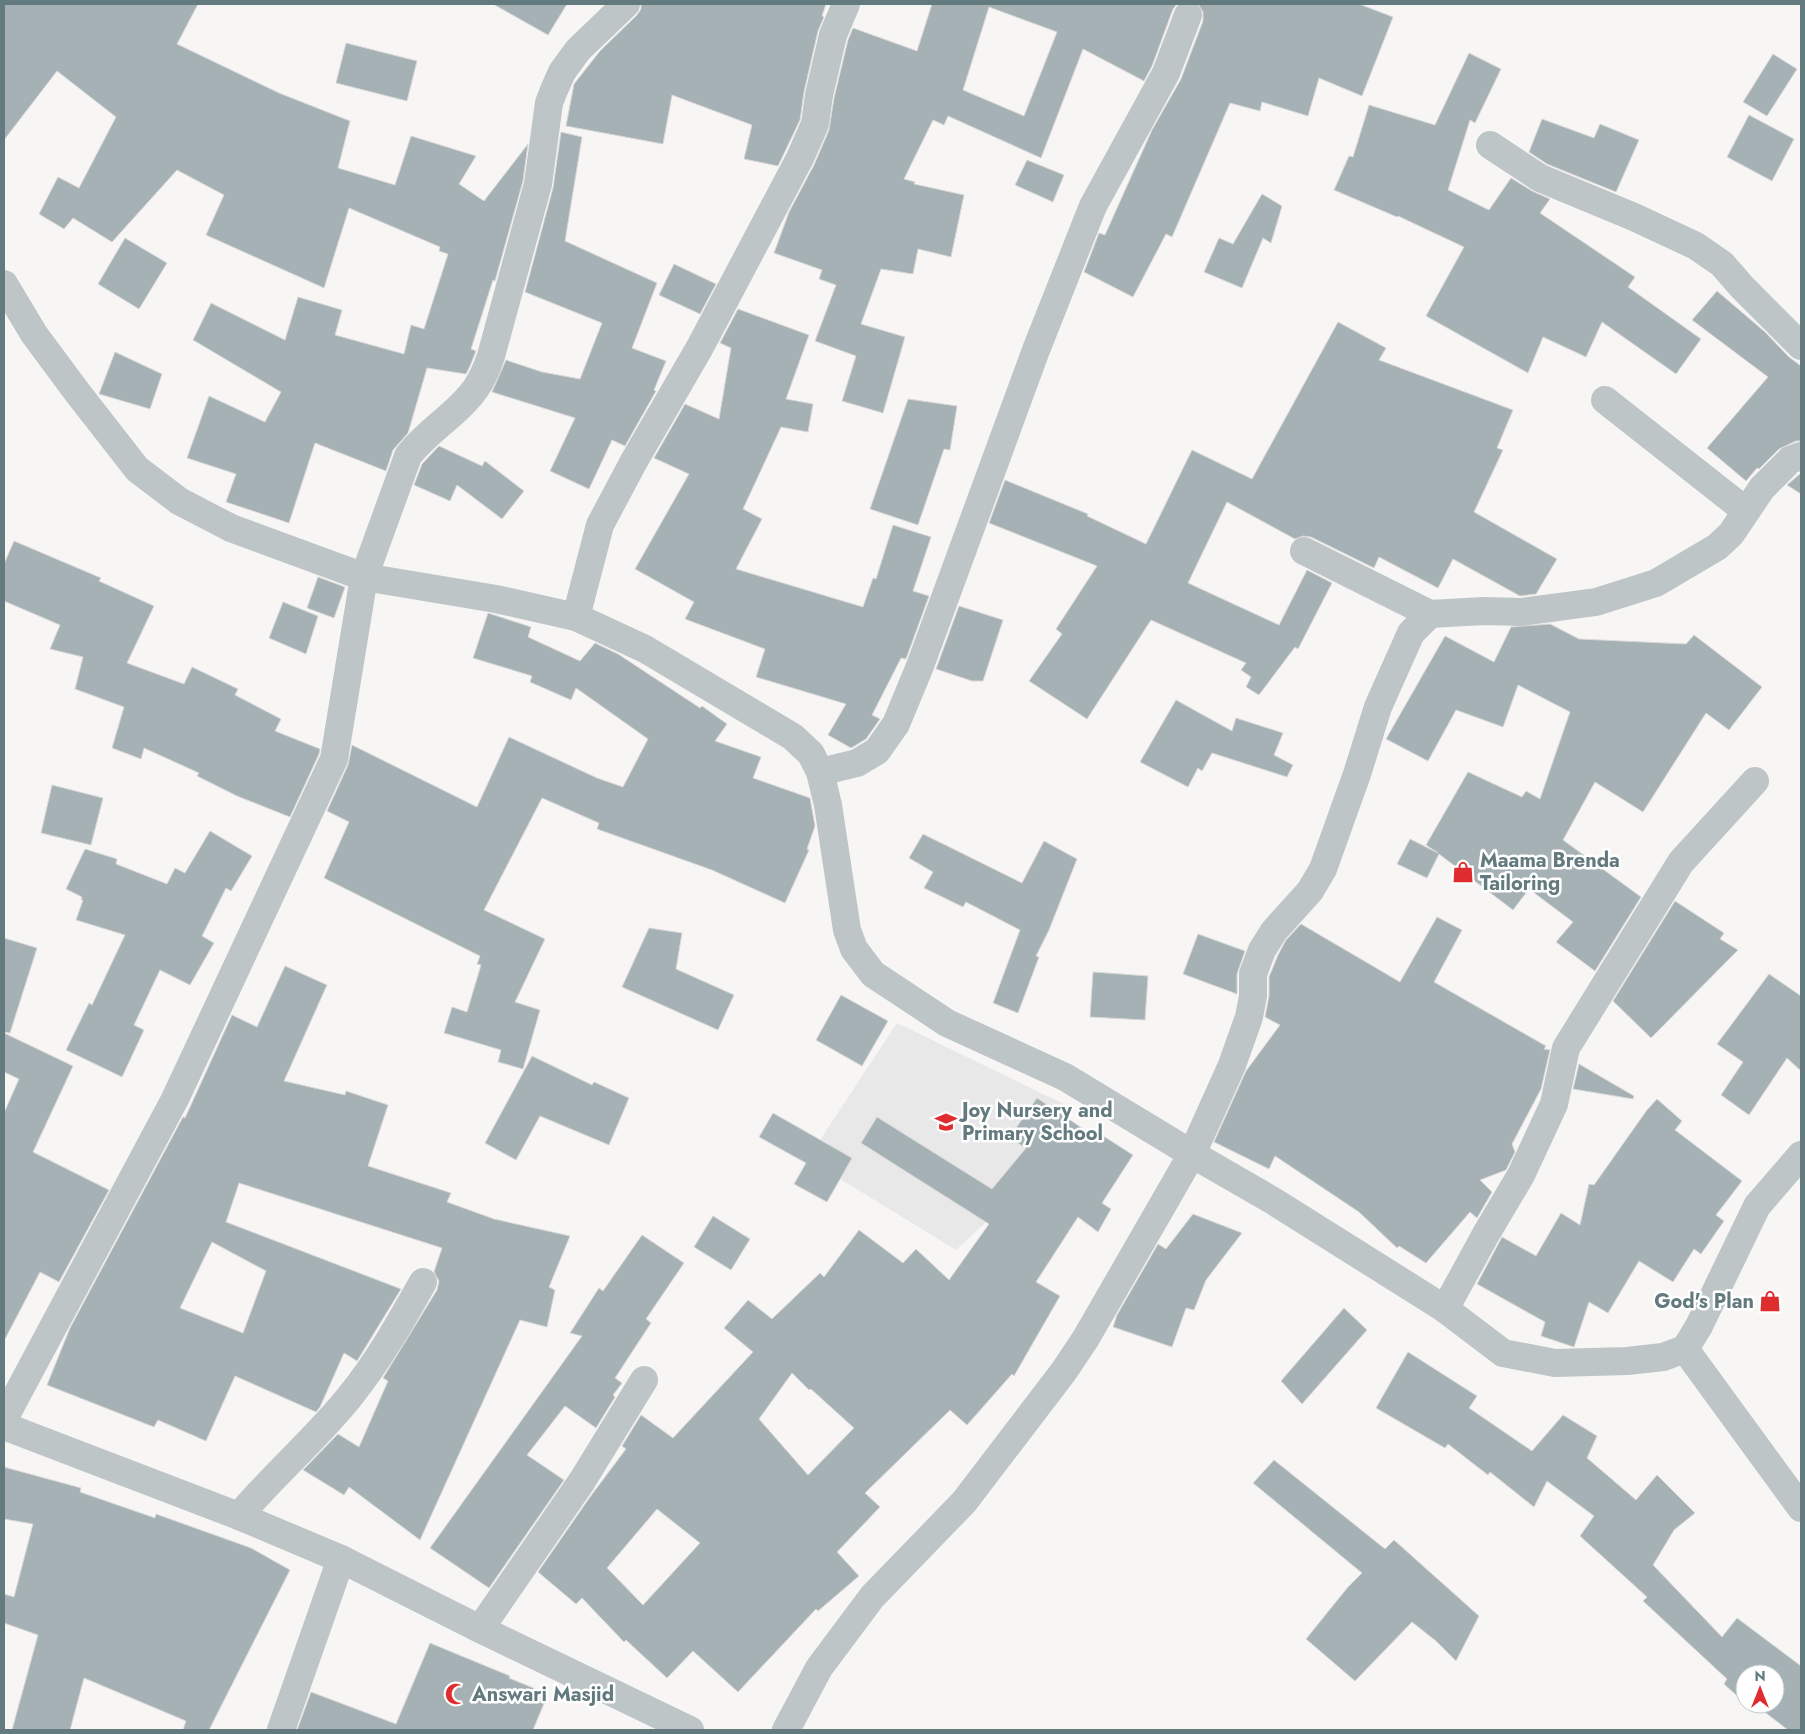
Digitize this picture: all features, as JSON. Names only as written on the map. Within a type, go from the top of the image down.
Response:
[{"type":"street","points":[[4,1419],[175,1099],[334,759],[364,577],[408,456],[419,442],[475,389],[484,375],[491,356],[538,184],[549,103],[562,72],[578,50],[626,4]]},
{"type":"street","points":[[576,618],[600,525],[700,347],[815,124],[819,96],[834,35],[846,4]]},
{"type":"street","points":[[820,772],[857,763],[878,751],[896,724],[920,666],[1036,350],[1093,206],[1166,73],[1188,16]]},
{"type":"street","points":[[1490,145],[1540,178],[1696,246],[1722,264],[1742,287],[1801,346]]},
{"type":"street","points":[[4,284],[34,334],[137,469],[179,501],[231,528],[364,577],[496,599],[576,618],[645,649],[794,737],[811,754],[820,772],[828,805],[847,930],[854,949],[873,974],[947,1023],[1065,1076],[1192,1154],[1275,1202],[1445,1309],[1503,1353],[1555,1363],[1627,1361],[1664,1357],[1685,1349],[1699,1326],[1757,1206],[1801,1155]]},
{"type":"street","points":[[1605,400],[1746,511]]},
{"type":"street","points":[[1304,550],[1430,614],[1484,611],[1522,612],[1596,602],[1656,584],[1717,547],[1732,534],[1762,488],[1790,460],[1801,456]]},
{"type":"street","points":[[786,1730],[819,1668],[872,1597],[964,1502],[1064,1371],[1086,1338],[1192,1154],[1232,1065],[1249,1017],[1253,996],[1253,974],[1262,950],[1274,931],[1310,891],[1323,869],[1354,783],[1378,707],[1411,633],[1430,614]]},
{"type":"street","points":[[1445,1309],[1521,1175],[1542,1131],[1554,1104],[1566,1048],[1681,862],[1756,781]]},
{"type":"street","points":[[239,1516],[262,1488],[351,1395],[391,1339],[423,1282]]},
{"type":"street","points":[[1685,1349],[1801,1508]]},
{"type":"street","points":[[480,1629],[582,1481],[644,1380]]},
{"type":"street","points":[[4,1426],[239,1516],[340,1559],[690,1730]]},
{"type":"street","points":[[281,1730],[340,1559]]},
{"type":"shaded area","name":"Joy Nursery and Primary School","points":[[897,1023],[1070,1107],[1026,1178],[983,1225],[956,1250],[811,1161],[822,1137]]},
{"type":"building","points":[[4,4],[198,4],[177,44],[279,93],[350,121],[338,168],[395,185],[411,136],[476,156],[459,184],[484,201],[528,144],[523,181],[495,281],[493,280],[471,349],[476,351],[470,366],[466,374],[427,368],[408,433],[393,450],[386,471],[315,443],[289,523],[226,502],[236,474],[187,458],[209,396],[265,422],[281,392],[193,340],[211,303],[285,340],[298,297],[342,310],[335,335],[404,354],[411,325],[424,329],[448,254],[439,251],[440,247],[349,208],[324,288],[206,235],[224,195],[177,170],[112,242],[73,218],[64,229],[39,214],[58,177],[79,188],[116,117],[57,71],[4,140]]},
{"type":"building","points":[[493,4],[567,4],[548,35]]},
{"type":"building","points":[[641,4],[826,4],[804,92],[800,120],[778,166],[744,159],[752,125],[672,95],[663,144],[566,126],[574,84],[600,51],[637,15],[641,9]]},
{"type":"building","points":[[932,4],[1177,4],[1173,9],[1152,66],[1144,81],[1083,49],[1041,158],[948,116],[944,125],[933,120],[904,179],[915,182],[914,184],[964,195],[951,257],[918,249],[913,274],[881,269],[861,324],[905,337],[883,413],[842,401],[856,356],[815,341],[836,285],[819,279],[822,270],[774,253],[789,212],[814,165],[829,130],[834,98],[848,40],[853,28],[917,51]],"holes":[[[989,7],[1057,32],[1024,116],[963,90]]]},
{"type":"building","points":[[1198,4],[1359,4],[1393,17],[1362,96],[1319,78],[1308,116],[1262,102],[1260,111],[1230,103],[1172,237],[1166,234],[1133,297],[1084,272],[1099,233],[1105,235],[1152,130],[1181,79],[1203,21],[1203,12]]},
{"type":"building","points":[[346,43],[417,61],[407,101],[336,83]]},
{"type":"building","points":[[1469,53],[1501,69],[1475,123],[1470,120],[1448,190],[1489,210],[1511,178],[1550,199],[1540,213],[1635,277],[1628,287],[1701,339],[1676,374],[1602,322],[1586,357],[1543,337],[1528,373],[1426,316],[1464,247],[1398,216],[1334,190],[1349,156],[1353,157],[1369,105],[1435,125]]},
{"type":"building","points":[[1773,54],[1797,69],[1767,116],[1743,102]]},
{"type":"building","points":[[1749,115],[1794,139],[1772,181],[1727,157]]},
{"type":"building","points":[[1542,119],[1594,138],[1600,124],[1639,140],[1616,192],[1547,164],[1529,152]]},
{"type":"building","points":[[561,132],[582,137],[565,241],[657,283],[632,348],[666,361],[654,390],[656,391],[625,446],[612,440],[589,489],[550,471],[575,418],[492,392],[506,360],[542,372],[580,379],[602,323],[525,292],[553,188]]},
{"type":"building","points":[[1027,160],[1064,175],[1053,202],[1015,185]]},
{"type":"building","points":[[1262,194],[1282,206],[1271,243],[1263,238],[1242,288],[1204,272],[1219,238],[1233,244]]},
{"type":"building","points":[[125,238],[167,263],[139,309],[98,284]]},
{"type":"building","points":[[674,264],[716,284],[700,314],[659,295]]},
{"type":"building","points":[[1717,291],[1801,366],[1801,441],[1796,441],[1779,449],[1759,469],[1757,468],[1746,481],[1707,448],[1768,377],[1692,320]]},
{"type":"building","points":[[738,309],[809,335],[786,399],[813,404],[808,432],[781,427],[743,509],[762,519],[736,569],[863,607],[873,578],[876,579],[893,525],[931,537],[913,591],[929,596],[906,659],[901,658],[872,715],[880,719],[866,739],[851,748],[828,735],[846,704],[756,677],[765,649],[685,619],[694,602],[635,569],[689,474],[654,458],[685,404],[719,419],[731,348],[720,343]]},
{"type":"building","points":[[1338,322],[1386,348],[1379,360],[1513,410],[1497,448],[1503,450],[1474,512],[1557,559],[1536,594],[1520,596],[1453,559],[1438,588],[1379,557],[1374,568],[1311,537],[1303,536],[1295,539],[1227,502],[1188,583],[1279,625],[1307,570],[1332,583],[1298,649],[1295,647],[1259,695],[1246,687],[1251,677],[1241,670],[1246,663],[1151,620],[1087,719],[1029,681],[1062,634],[1056,629],[1097,566],[989,523],[1005,480],[1088,514],[1087,516],[1146,544],[1192,450],[1252,479]]},
{"type":"building","points":[[115,352],[162,374],[150,409],[99,394]]},
{"type":"building","points":[[908,399],[957,406],[950,450],[944,449],[918,525],[870,509]]},
{"type":"building","points":[[439,446],[482,466],[485,461],[524,491],[502,519],[457,485],[450,501],[414,485],[422,464]]},
{"type":"building","points":[[1801,473],[1801,494],[1787,485]]},
{"type":"building","points":[[14,541],[101,578],[99,581],[154,606],[127,663],[184,684],[192,667],[238,689],[235,695],[281,719],[275,731],[320,749],[290,817],[237,796],[197,776],[199,773],[144,748],[141,759],[112,748],[124,707],[75,689],[83,657],[50,649],[60,625],[4,601],[4,564]]},
{"type":"building","points":[[318,577],[345,587],[334,618],[307,608]]},
{"type":"building","points":[[283,602],[318,616],[306,654],[269,638]]},
{"type":"building","points":[[959,606],[1003,620],[983,681],[972,681],[936,669]]},
{"type":"building","points":[[488,613],[531,627],[528,637],[580,661],[595,643],[618,654],[700,708],[702,706],[727,724],[715,741],[761,757],[753,778],[810,798],[815,826],[807,849],[809,850],[785,903],[712,870],[597,829],[599,823],[542,798],[484,910],[545,939],[515,1002],[540,1010],[523,1069],[498,1062],[501,1050],[444,1033],[452,1007],[467,1012],[481,965],[477,964],[480,956],[324,878],[349,822],[327,811],[348,765],[352,745],[477,807],[509,737],[597,778],[623,787],[648,739],[576,688],[571,700],[530,682],[532,676],[473,658]]},
{"type":"building","points":[[1550,624],[1579,639],[1686,644],[1694,635],[1762,687],[1729,730],[1706,713],[1643,812],[1595,782],[1563,840],[1641,897],[1595,971],[1556,942],[1573,922],[1529,889],[1513,910],[1439,854],[1427,878],[1397,864],[1410,839],[1438,853],[1426,845],[1468,772],[1522,797],[1526,791],[1540,799],[1570,712],[1518,685],[1503,727],[1456,710],[1428,761],[1386,739],[1445,636],[1494,662],[1511,627]]},
{"type":"building","points":[[1176,700],[1232,731],[1236,718],[1283,733],[1274,755],[1293,765],[1287,777],[1212,753],[1202,771],[1198,768],[1188,787],[1140,762]]},
{"type":"building","points":[[52,785],[103,798],[91,845],[41,833]]},
{"type":"building","points":[[210,831],[252,856],[231,891],[226,888],[202,936],[214,943],[190,985],[160,970],[134,1025],[144,1030],[122,1077],[66,1050],[89,1003],[92,1005],[125,935],[76,920],[83,900],[81,900],[82,897],[66,889],[85,849],[117,859],[116,864],[167,884],[175,868],[185,873]]},
{"type":"building","points":[[923,834],[1022,883],[1044,841],[1077,859],[1049,930],[1036,956],[1039,957],[1018,1013],[993,1003],[1020,930],[966,902],[963,907],[924,888],[933,872],[909,858]]},
{"type":"building","points":[[1675,901],[1724,933],[1720,939],[1738,950],[1651,1038],[1613,1001]]},
{"type":"building","points":[[1437,917],[1462,930],[1434,982],[1546,1046],[1544,1049],[1550,1050],[1541,1089],[1512,1144],[1515,1152],[1506,1170],[1480,1180],[1492,1192],[1477,1218],[1470,1212],[1426,1263],[1399,1246],[1397,1248],[1359,1212],[1275,1156],[1269,1169],[1214,1142],[1246,1071],[1280,1025],[1265,1017],[1269,996],[1269,977],[1286,940],[1301,924],[1400,982]]},
{"type":"building","points":[[649,928],[682,933],[676,969],[734,995],[718,1030],[622,987]]},
{"type":"building","points":[[1198,934],[1245,951],[1237,974],[1237,994],[1183,974]]},
{"type":"building","points":[[4,938],[37,948],[10,1033],[4,1032]]},
{"type":"building","points":[[285,966],[327,985],[284,1081],[345,1095],[346,1091],[388,1105],[368,1166],[451,1193],[447,1202],[494,1219],[570,1236],[549,1287],[555,1290],[547,1327],[520,1320],[420,1540],[349,1487],[344,1495],[303,1470],[338,1434],[359,1447],[388,1381],[383,1378],[437,1290],[439,1281],[434,1272],[442,1248],[239,1183],[226,1222],[401,1289],[357,1361],[344,1353],[316,1412],[235,1376],[206,1441],[158,1420],[154,1427],[47,1385],[70,1328],[183,1117],[185,1118],[232,1015],[257,1027]],"holes":[[[212,1242],[266,1271],[243,1333],[180,1308]]]},
{"type":"building","points":[[1093,972],[1148,976],[1145,1020],[1090,1017]]},
{"type":"building","points":[[1769,974],[1801,996],[1801,1071],[1787,1058],[1749,1115],[1721,1095],[1743,1062],[1717,1044]]},
{"type":"building","points":[[841,995],[888,1021],[862,1066],[816,1040]]},
{"type":"building","points":[[4,1033],[73,1066],[33,1152],[109,1190],[59,1282],[40,1272],[4,1341],[4,1113],[19,1079],[4,1072]]},
{"type":"building","points":[[532,1056],[592,1085],[594,1082],[629,1098],[609,1145],[540,1116],[516,1160],[485,1143]]},
{"type":"building","points":[[1579,1064],[1634,1096],[1633,1099],[1573,1089]]},
{"type":"building","points":[[1037,1098],[1094,1136],[1097,1132],[1133,1155],[1102,1203],[1111,1209],[1098,1232],[1078,1217],[1036,1282],[1060,1296],[1014,1376],[1012,1374],[967,1425],[950,1410],[865,1493],[880,1507],[837,1552],[859,1576],[818,1611],[816,1609],[738,1692],[693,1651],[667,1678],[626,1640],[624,1642],[582,1598],[576,1604],[538,1572],[626,1449],[622,1446],[641,1415],[673,1438],[753,1352],[724,1328],[748,1300],[772,1319],[820,1273],[824,1277],[859,1230],[903,1263],[916,1249],[949,1280],[989,1224],[861,1143],[877,1117],[992,1189],[1026,1148],[1009,1138]],"holes":[[[792,1373],[854,1428],[808,1475],[759,1419]],[[657,1509],[700,1543],[643,1605],[607,1568]]]},
{"type":"building","points":[[1657,1099],[1682,1121],[1675,1130],[1742,1181],[1716,1215],[1724,1221],[1701,1254],[1694,1249],[1673,1282],[1639,1261],[1608,1313],[1589,1302],[1574,1347],[1541,1336],[1545,1322],[1477,1284],[1502,1237],[1536,1256],[1561,1213],[1580,1225],[1589,1184],[1594,1185],[1647,1110]]},
{"type":"building","points":[[773,1113],[852,1158],[827,1202],[794,1184],[806,1163],[759,1137]]},
{"type":"building","points":[[1193,1214],[1242,1233],[1206,1280],[1194,1310],[1186,1308],[1172,1347],[1113,1327],[1117,1315],[1158,1244],[1166,1249]]},
{"type":"building","points":[[713,1216],[750,1239],[731,1270],[694,1247]]},
{"type":"building","points":[[642,1235],[684,1263],[646,1319],[651,1323],[615,1378],[622,1383],[613,1395],[615,1397],[596,1428],[565,1406],[527,1455],[564,1480],[489,1588],[430,1548],[582,1336],[570,1333],[599,1288],[603,1291]]},
{"type":"building","points":[[1344,1308],[1367,1330],[1302,1404],[1281,1381]]},
{"type":"building","points":[[1408,1352],[1477,1396],[1469,1408],[1532,1451],[1563,1415],[1597,1436],[1587,1458],[1636,1500],[1657,1475],[1695,1513],[1674,1530],[1653,1565],[1722,1637],[1737,1618],[1801,1666],[1801,1730],[1788,1730],[1767,1714],[1785,1714],[1785,1664],[1735,1664],[1735,1694],[1724,1684],[1727,1679],[1643,1601],[1647,1597],[1580,1536],[1594,1516],[1547,1481],[1534,1507],[1490,1472],[1488,1475],[1448,1444],[1445,1448],[1376,1408]]},
{"type":"building","points":[[1274,1460],[1385,1549],[1394,1540],[1479,1616],[1456,1661],[1436,1641],[1412,1622],[1355,1681],[1306,1639],[1348,1587],[1362,1573],[1253,1483]]},
{"type":"building","points":[[4,1467],[81,1488],[80,1492],[155,1518],[156,1514],[251,1548],[290,1570],[209,1730],[183,1730],[186,1721],[84,1678],[70,1730],[12,1730],[38,1635],[4,1623],[4,1594],[14,1597],[33,1524],[4,1519]]},
{"type":"building","points":[[430,1643],[548,1694],[533,1730],[297,1730],[311,1692],[396,1724]]},
{"type":"place","name":"Maama Brenda Tailoring","points":[[1463,872]]},
{"type":"place","name":"Joy Nursery and Primary School","points":[[946,1122]]},
{"type":"place","name":"God's Plan","points":[[1770,1301]]},
{"type":"place","name":"Answari Masjid","points":[[456,1694]]}]
